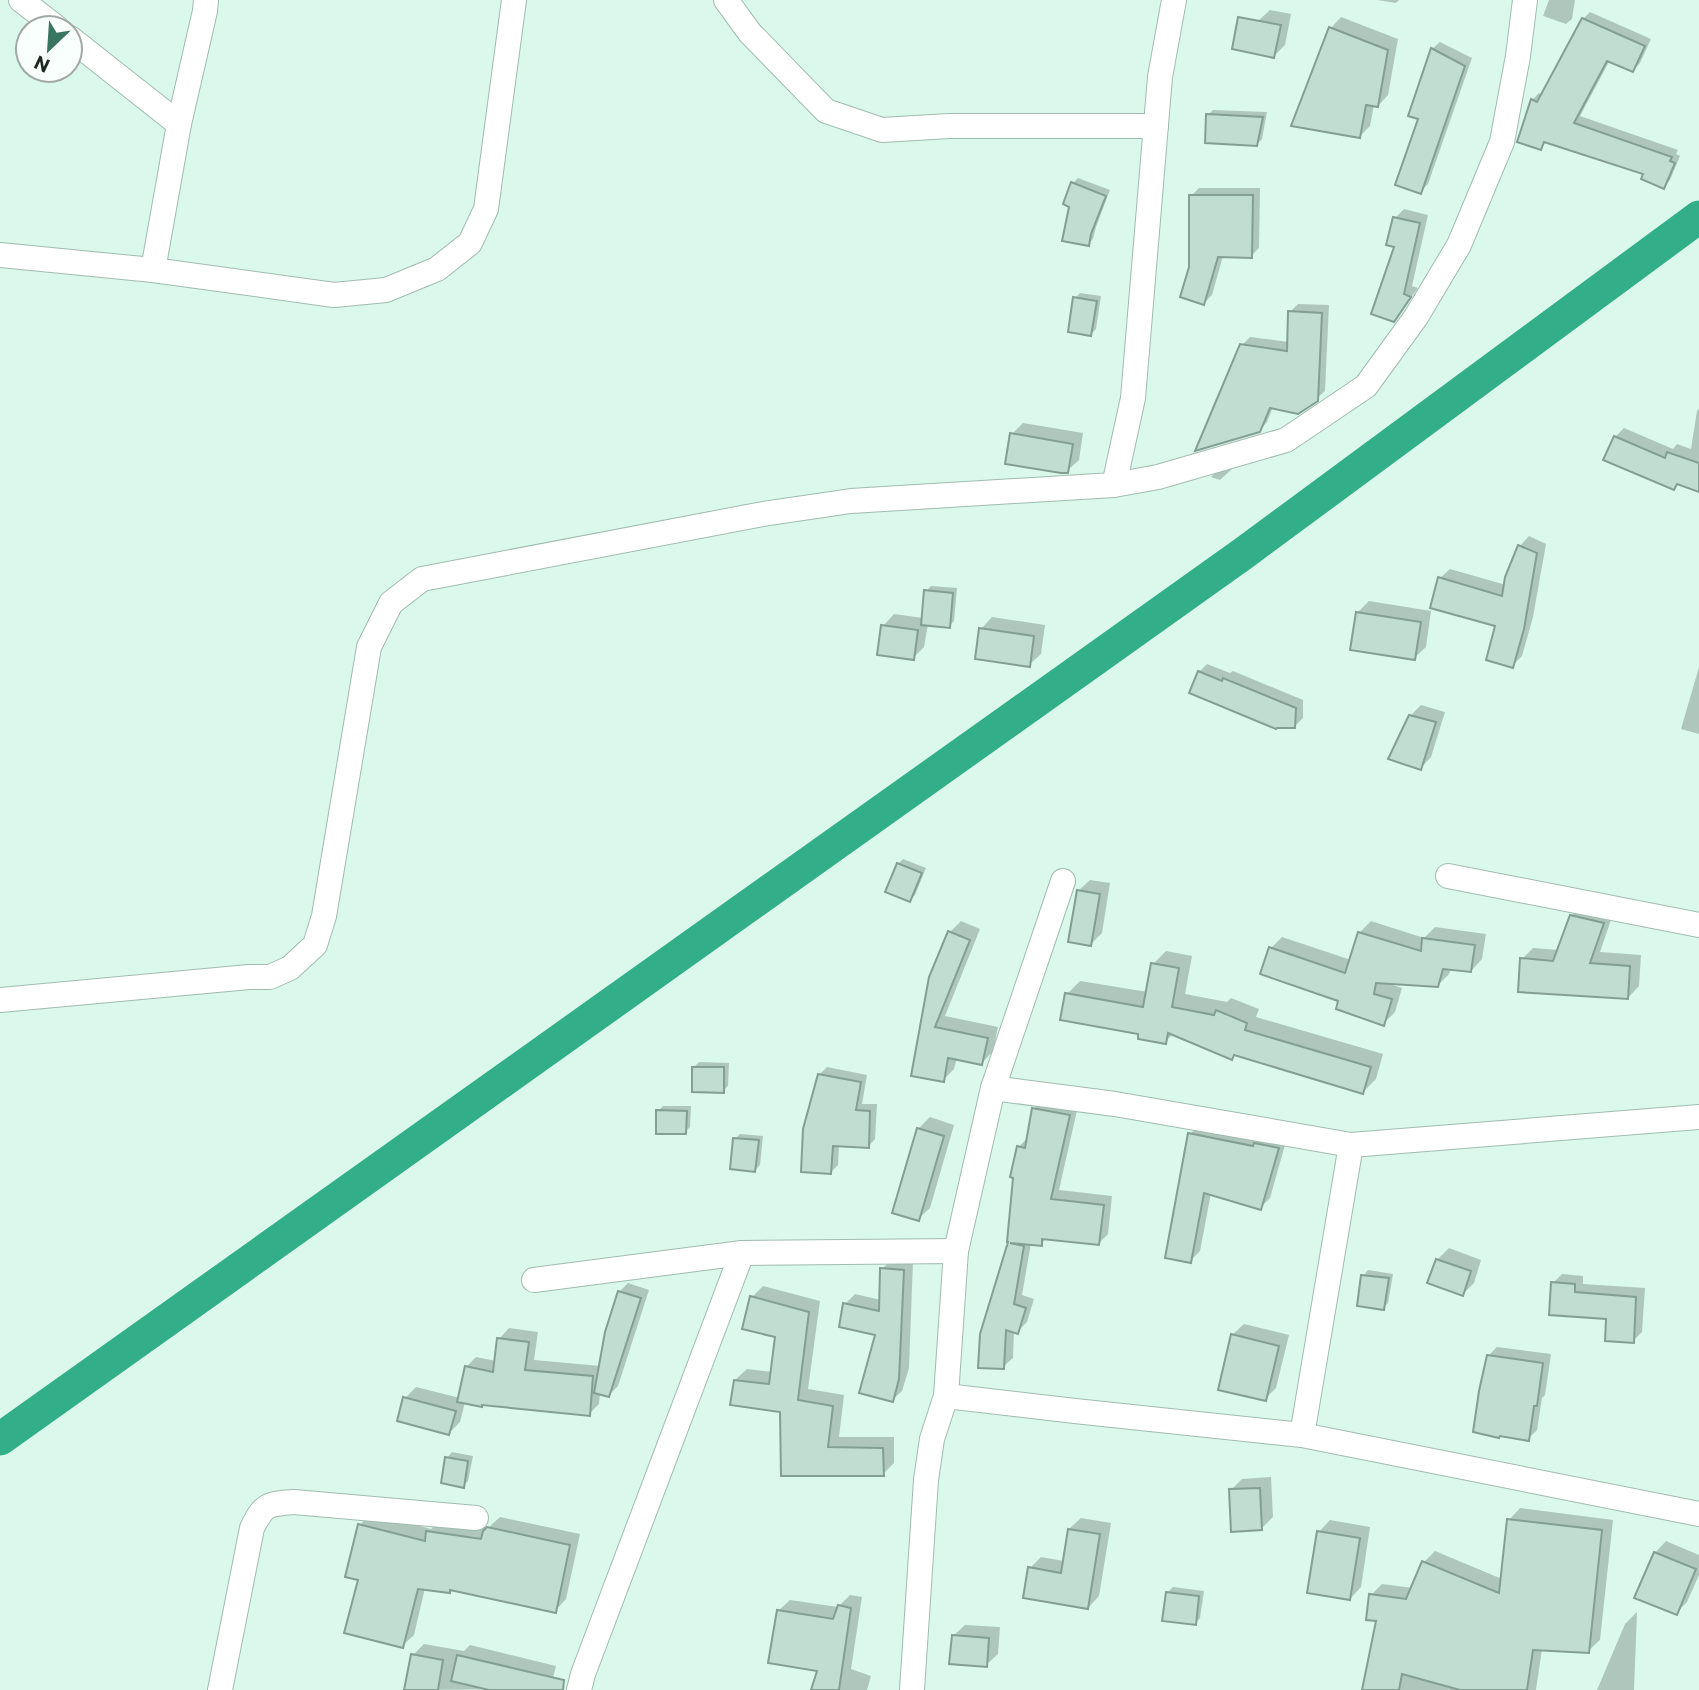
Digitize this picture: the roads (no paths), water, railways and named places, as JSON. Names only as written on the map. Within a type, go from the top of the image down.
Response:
[{"type":"street","points":[[22,0],[40,14]]},
{"type":"street","points":[[153,270],[179,124],[206,0]]},
{"type":"street","points":[[0,255],[153,270],[334,295],[386,290],[437,269],[470,243],[486,209],[514,0]]},
{"type":"street","points":[[726,0],[750,33],[826,111],[882,130],[948,126],[1156,127]]},
{"type":"street","points":[[1114,485],[1133,398],[1160,78],[1174,0]]},
{"type":"street","points":[[0,1000],[270,977],[290,968],[315,945],[324,916],[369,647],[391,603],[422,579],[763,514],[851,501],[1114,485],[1158,477],[1286,440],[1366,386],[1416,317],[1459,245],[1502,142],[1525,0]]},
{"type":"street","points":[[84,49],[179,124]]},
{"type":"street","points":[[1448,876],[1699,925]]},
{"type":"street","points":[[912,1690],[926,1480],[932,1439],[946,1396],[956,1251],[993,1088],[1063,881]]},
{"type":"street","points":[[993,1088],[1115,1104],[1351,1145],[1699,1117]]},
{"type":"street","points":[[1302,1435],[1351,1145]]},
{"type":"street","points":[[534,1280],[742,1253],[956,1251]]},
{"type":"street","points":[[579,1690],[742,1253]]},
{"type":"street","points":[[946,1396],[1302,1435],[1699,1514]]},
{"type":"street","points":[[220,1690],[252,1528],[261,1510],[274,1503],[294,1503],[476,1518]]},
{"type":"waterway","points":[[0,1439],[1244,553],[1699,217]]}]
